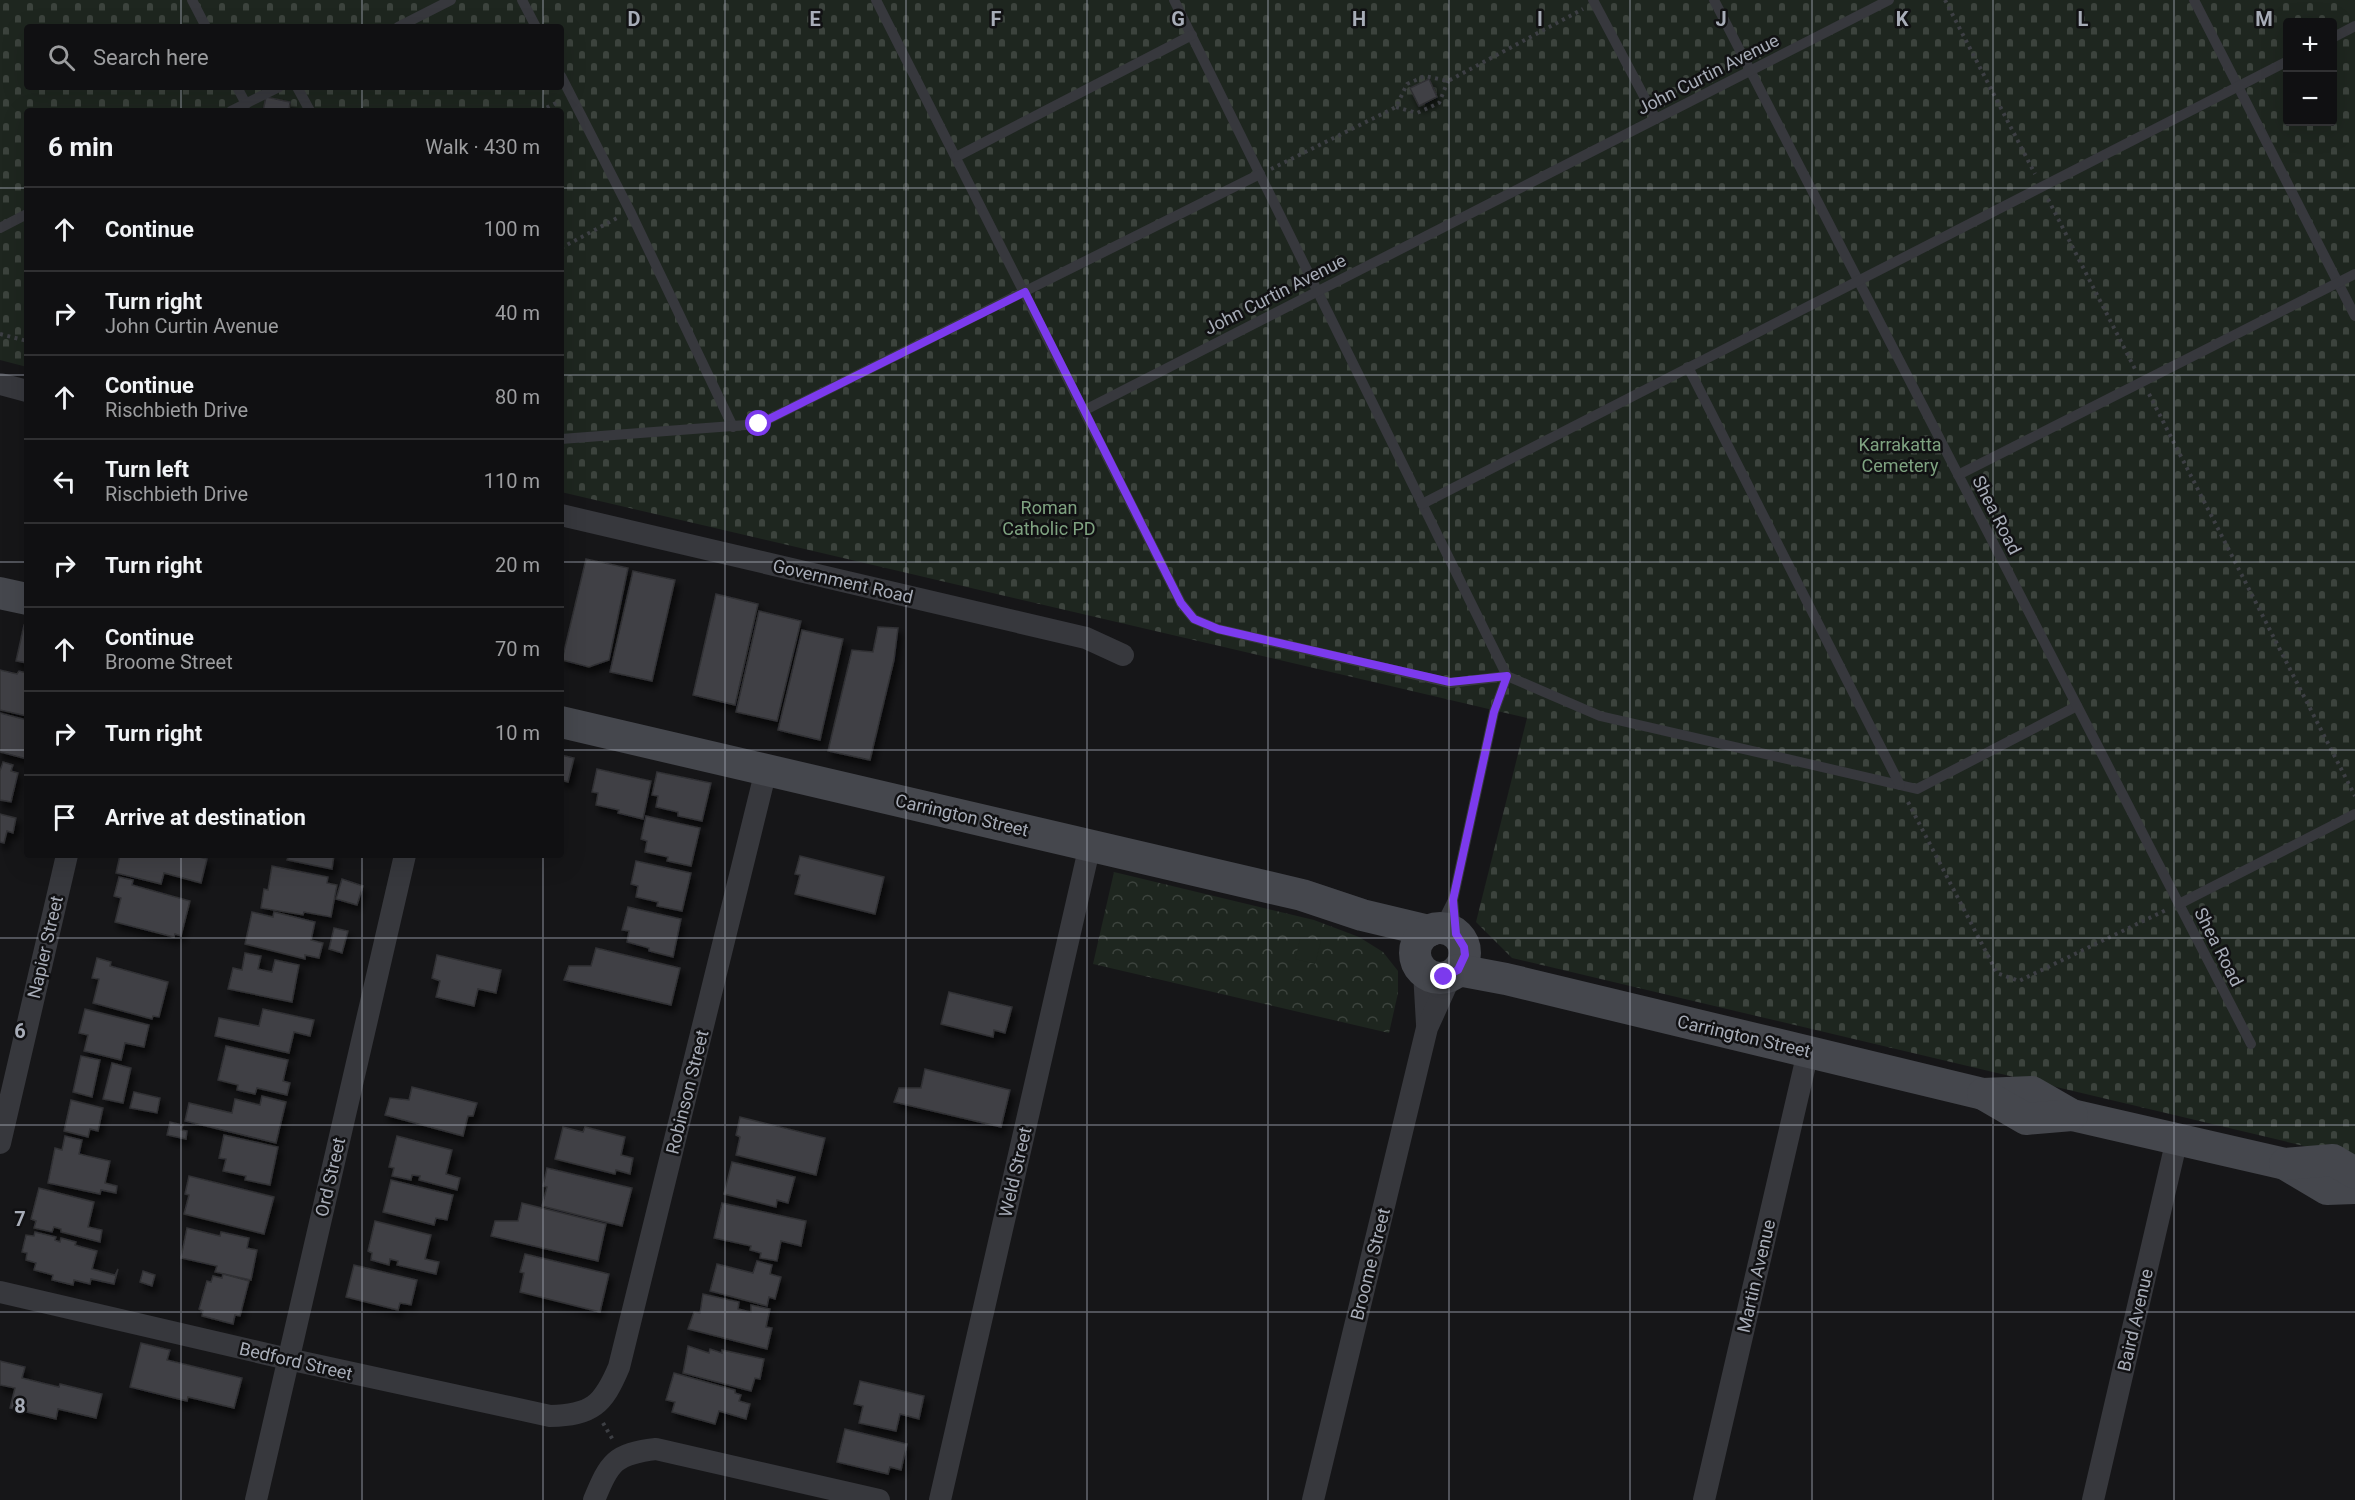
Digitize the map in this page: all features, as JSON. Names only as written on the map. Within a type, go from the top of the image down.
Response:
[{"type":"street","points":[[0,384],[24,390]]},
{"type":"street","name":"Government Road","points":[[564,516],[1086,638],[1123,655]]},
{"type":"street","points":[[0,592],[24,598]]},
{"type":"street","name":"Carrington Street","points":[[564,723],[1302,895],[1362,915],[1506,979],[1983,1094],[2032,1092],[2072,1115],[2285,1164],[2334,1160],[2355,1173]]},
{"type":"street","name":"Robinson Street","points":[[592,1407],[609,1392],[619,1367],[766,770]]},
{"type":"street","name":"Weld Street","points":[[940,1500],[1090,845]]},
{"type":"street","name":"Napier Street","points":[[0,1143],[66,858]]},
{"type":"street","name":"Ord Street","points":[[256,1500],[404,858]]},
{"type":"street","name":"Broome Street","points":[[1313,1500],[1427,1028],[1442,952]]},
{"type":"street","name":"Martin Avenue","points":[[1704,1500],[1808,1052]]},
{"type":"street","name":"Baird Avenue","points":[[2093,1500],[2177,1139]]},
{"type":"street","name":"Carrington Street","points":[[2285,1164],[2327,1190],[2355,1188]]},
{"type":"street","name":"Bedford Street","points":[[0,1292],[288,1359],[550,1416],[576,1415],[592,1407]]},
{"type":"street","points":[[594,1500],[611,1464],[623,1455],[656,1449],[879,1500]]},
{"type":"lane","points":[[192,0],[204,24]]},
{"type":"lane","points":[[404,24],[451,0]]},
{"type":"lane","points":[[522,0],[534,24]]},
{"type":"lane","points":[[876,0],[1181,603],[1194,619],[1218,629],[1450,682],[1507,676],[1600,716],[1917,789],[2077,706]]},
{"type":"lane","points":[[1174,0],[1507,676]]},
{"type":"lane","name":"Shea Road","points":[[1714,0],[2251,1044]]},
{"type":"lane","name":"John Curtin Avenue","points":[[1084,410],[1889,0]]},
{"type":"lane","points":[[2194,0],[2355,316]]},
{"type":"lane","points":[[1594,1],[1656,119]]},
{"type":"lane","points":[[2337,35],[2355,26]]},
{"type":"lane","points":[[956,157],[1192,35]]},
{"type":"lane","points":[[1422,504],[2283,64]]},
{"type":"lane","points":[[564,82],[630,211],[733,427]]},
{"type":"lane","points":[[239,90],[246,104]]},
{"type":"lane","points":[[237,108],[273,90]]},
{"type":"lane","points":[[299,90],[308,108]]},
{"type":"lane","points":[[564,439],[759,424],[1260,174]]},
{"type":"lane","points":[[0,228],[24,216]]},
{"type":"lane","points":[[1958,475],[2355,274]]},
{"type":"lane","points":[[1688,367],[1899,785]]},
{"type":"lane","name":"Broome Street","points":[[1442,952],[1494,712],[1507,676]]},
{"type":"lane","points":[[2179,904],[2355,814]]},
{"type":"lane","name":"Broome Street","points":[[1442,952],[1453,900]]},
{"type":"path","points":[[1945,0],[2355,796]]},
{"type":"path","points":[[1396,106],[1417,112],[1439,103],[1448,81],[1594,1]]},
{"type":"path","points":[[1260,174],[1396,106],[1407,84],[1425,76],[1448,81]]},
{"type":"path","points":[[546,108],[571,96]]},
{"type":"path","points":[[564,246],[630,211]]},
{"type":"path","points":[[0,334],[24,340]]},
{"type":"path","points":[[1899,785],[1997,973],[2019,981],[2179,904]]},
{"type":"path","points":[[592,1407],[623,1455]]},
{"type":"green space","name":"Karrakatta Cemetery","points":[[0,0],[2355,0],[2355,1158],[1512,958],[1476,922],[1527,718],[564,493],[564,108],[24,108],[24,366],[0,360]]},
{"type":"green space","points":[[1114,872],[1314,920],[1359,937],[1383,952],[1398,971],[1398,993],[1389,1033],[1093,964]]},
{"type":"green space","points":[[1301,936],[1321,941],[1315,964],[1295,959]]},
{"type":"building","points":[[1429,79],[1437,97],[1419,106],[1410,88]]},
{"type":"building","points":[[266,97],[290,102],[289,108],[264,108]]},
{"type":"building","points":[[586,559],[628,568],[609,660],[589,667],[564,661],[564,652]]},
{"type":"building","points":[[633,571],[675,580],[652,681],[610,672]]},
{"type":"building","points":[[716,594],[758,604],[735,705],[693,695]]},
{"type":"building","points":[[759,611],[801,621],[777,721],[736,712]]},
{"type":"building","points":[[24,625],[24,662],[16,661]]},
{"type":"building","points":[[878,627],[898,628],[894,660],[870,760],[828,751],[852,650],[873,652]]},
{"type":"building","points":[[802,630],[843,639],[820,740],[778,730]]},
{"type":"building","points":[[0,670],[17,674],[19,671],[24,672],[24,715],[0,710]]},
{"type":"building","points":[[0,713],[24,719],[24,758],[0,752]]},
{"type":"building","points":[[564,756],[574,758],[568,782],[564,781]]},
{"type":"building","points":[[3,762],[13,765],[11,771],[18,773],[11,802],[0,800],[0,771]]},
{"type":"building","points":[[597,769],[651,781],[643,819],[596,805],[598,793],[592,792]]},
{"type":"building","points":[[657,772],[711,783],[702,821],[678,816],[678,812],[656,807],[658,796],[652,795]]},
{"type":"building","points":[[0,814],[16,818],[13,833],[7,831],[4,843],[0,842]]},
{"type":"building","points":[[646,816],[700,828],[691,866],[667,861],[668,857],[645,852],[647,841],[641,839]]},
{"type":"building","points":[[800,856],[884,877],[875,914],[795,894],[800,875],[795,874]]},
{"type":"building","points":[[119,858],[207,859],[201,883],[164,873],[161,884],[116,873]]},
{"type":"building","points":[[288,858],[334,858],[332,869],[287,860]]},
{"type":"building","points":[[636,861],[691,873],[682,911],[657,906],[658,902],[636,897],[638,886],[631,884]]},
{"type":"building","points":[[272,866],[328,877],[327,883],[337,885],[331,917],[261,908],[264,889],[268,890]]},
{"type":"building","points":[[119,877],[133,880],[132,885],[190,901],[181,936],[175,934],[174,937],[115,922],[121,898],[114,896]]},
{"type":"building","points":[[342,879],[363,886],[357,905],[336,899]]},
{"type":"building","points":[[628,907],[681,919],[673,957],[627,942],[629,931],[622,930]]},
{"type":"building","points":[[252,912],[273,917],[274,912],[315,922],[311,940],[323,943],[319,958],[305,955],[305,959],[245,944]]},
{"type":"building","points":[[334,928],[348,931],[342,953],[329,949]]},
{"type":"building","points":[[596,948],[680,968],[671,1005],[564,980],[569,966],[591,966]]},
{"type":"building","points":[[245,953],[261,956],[258,969],[272,972],[275,960],[299,965],[292,1002],[228,989],[233,968],[242,970]]},
{"type":"building","points":[[437,955],[501,970],[496,993],[478,989],[474,1006],[436,997],[440,981],[432,978]]},
{"type":"building","points":[[97,958],[111,962],[110,966],[168,982],[159,1017],[153,1016],[152,1019],[93,1003],[99,979],[92,978]]},
{"type":"building","points":[[949,992],[1012,1007],[1005,1033],[994,1030],[993,1037],[941,1024]]},
{"type":"building","points":[[85,1009],[149,1025],[144,1047],[125,1043],[121,1060],[84,1051],[88,1035],[79,1033]]},
{"type":"building","points":[[263,1009],[314,1020],[310,1036],[294,1032],[289,1053],[215,1036],[219,1018],[259,1026]]},
{"type":"building","points":[[226,1046],[288,1060],[283,1081],[290,1083],[287,1095],[257,1088],[255,1094],[237,1090],[238,1085],[218,1080]]},
{"type":"building","points":[[81,1056],[100,1060],[92,1097],[73,1092]]},
{"type":"building","points":[[112,1063],[131,1068],[123,1103],[103,1099]]},
{"type":"building","points":[[925,1069],[1010,1090],[1001,1127],[894,1102],[899,1088],[921,1088]]},
{"type":"building","points":[[412,1087],[477,1103],[473,1116],[468,1116],[463,1136],[385,1115],[390,1098],[409,1100]]},
{"type":"building","points":[[134,1092],[160,1098],[157,1113],[130,1108]]},
{"type":"building","points":[[262,1096],[286,1102],[276,1143],[185,1121],[189,1103],[232,1113],[235,1099],[260,1105]]},
{"type":"building","points":[[71,1100],[103,1108],[98,1131],[90,1129],[88,1137],[64,1131]]},
{"type":"building","points":[[740,1117],[825,1138],[816,1175],[736,1155],[740,1137],[736,1135]]},
{"type":"building","points":[[170,1122],[183,1125],[181,1130],[187,1131],[186,1139],[167,1135]]},
{"type":"building","points":[[563,1127],[583,1132],[585,1127],[625,1137],[621,1155],[633,1158],[630,1174],[616,1170],[615,1174],[555,1159]]},
{"type":"building","points":[[224,1135],[278,1147],[270,1185],[245,1180],[246,1176],[223,1171],[226,1159],[219,1158]]},
{"type":"building","points":[[65,1136],[82,1140],[79,1154],[110,1161],[105,1183],[117,1186],[116,1193],[101,1190],[100,1194],[48,1183],[55,1148],[62,1150]]},
{"type":"building","points":[[397,1136],[452,1150],[446,1174],[460,1178],[457,1190],[419,1180],[420,1176],[412,1175],[411,1180],[392,1176],[394,1168],[389,1167]]},
{"type":"building","points":[[732,1162],[795,1177],[788,1203],[777,1200],[776,1207],[724,1194]]},
{"type":"building","points":[[547,1168],[632,1188],[622,1226],[542,1206],[547,1187],[543,1186]]},
{"type":"building","points":[[189,1176],[274,1197],[264,1234],[184,1214],[189,1195],[185,1194]]},
{"type":"building","points":[[391,1180],[453,1195],[447,1220],[436,1218],[434,1225],[383,1212]]},
{"type":"building","points":[[39,1188],[94,1202],[88,1227],[102,1230],[100,1242],[61,1232],[61,1229],[54,1227],[52,1232],[34,1228],[36,1221],[31,1219]]},
{"type":"building","points":[[522,1203],[606,1224],[598,1261],[491,1236],[495,1221],[518,1221]]},
{"type":"building","points":[[722,1203],[806,1221],[801,1246],[781,1241],[777,1261],[760,1258],[761,1253],[750,1250],[751,1246],[714,1238]]},
{"type":"building","points":[[375,1221],[431,1235],[425,1259],[439,1262],[436,1274],[397,1265],[398,1261],[390,1259],[389,1265],[371,1260],[372,1253],[368,1251]]},
{"type":"building","points":[[187,1228],[220,1236],[221,1232],[249,1238],[247,1248],[257,1250],[251,1280],[215,1272],[217,1266],[181,1258]]},
{"type":"building","points":[[35,1232],[56,1237],[55,1240],[60,1242],[61,1238],[76,1242],[75,1245],[97,1251],[92,1269],[115,1275],[118,1269],[114,1284],[91,1279],[90,1284],[74,1280],[73,1285],[52,1280],[53,1275],[34,1270],[36,1263],[26,1260],[27,1253],[22,1252],[26,1235],[34,1236]]},
{"type":"building","points":[[525,1254],[609,1274],[600,1312],[520,1292],[524,1273],[520,1272]]},
{"type":"building","points":[[757,1261],[772,1265],[770,1274],[781,1277],[775,1299],[769,1297],[767,1306],[710,1291],[717,1264],[753,1273]]},
{"type":"building","points":[[354,1265],[417,1280],[411,1305],[400,1303],[398,1310],[346,1297]]},
{"type":"building","points":[[143,1271],[155,1275],[152,1286],[140,1282]]},
{"type":"building","points":[[223,1274],[249,1281],[240,1316],[235,1315],[233,1324],[202,1316],[203,1311],[199,1309],[207,1281],[211,1282],[213,1276],[222,1278]]},
{"type":"building","points":[[703,1294],[739,1302],[738,1309],[751,1312],[751,1305],[770,1309],[766,1327],[772,1328],[767,1349],[688,1329],[694,1312],[700,1313]]},
{"type":"building","points":[[141,1343],[170,1350],[167,1360],[242,1378],[234,1408],[188,1397],[187,1401],[130,1387]]},
{"type":"building","points":[[688,1346],[709,1353],[710,1349],[722,1353],[722,1350],[764,1359],[760,1379],[755,1378],[751,1391],[683,1373]]},
{"type":"building","points":[[0,1361],[25,1367],[22,1378],[102,1394],[96,1418],[58,1409],[56,1419],[10,1408],[15,1388],[0,1385]]},
{"type":"building","points":[[674,1373],[735,1390],[735,1393],[741,1395],[739,1401],[750,1404],[746,1419],[719,1411],[715,1424],[672,1412],[675,1402],[666,1400]]},
{"type":"building","points":[[860,1381],[924,1396],[919,1419],[900,1414],[896,1431],[859,1423],[863,1406],[854,1404]]},
{"type":"building","points":[[845,1429],[907,1444],[901,1470],[890,1467],[888,1474],[837,1462]]},
{"type":"route","points":[[759,424],[1025,292],[1181,603],[1194,619],[1218,629],[1450,682],[1507,676],[1494,712],[1453,900],[1456,934],[1464,947],[1464,960],[1458,970],[1444,977]]},
{"type":"park label","name":"Roman Catholic PD","points":[[1049,517]]}]
